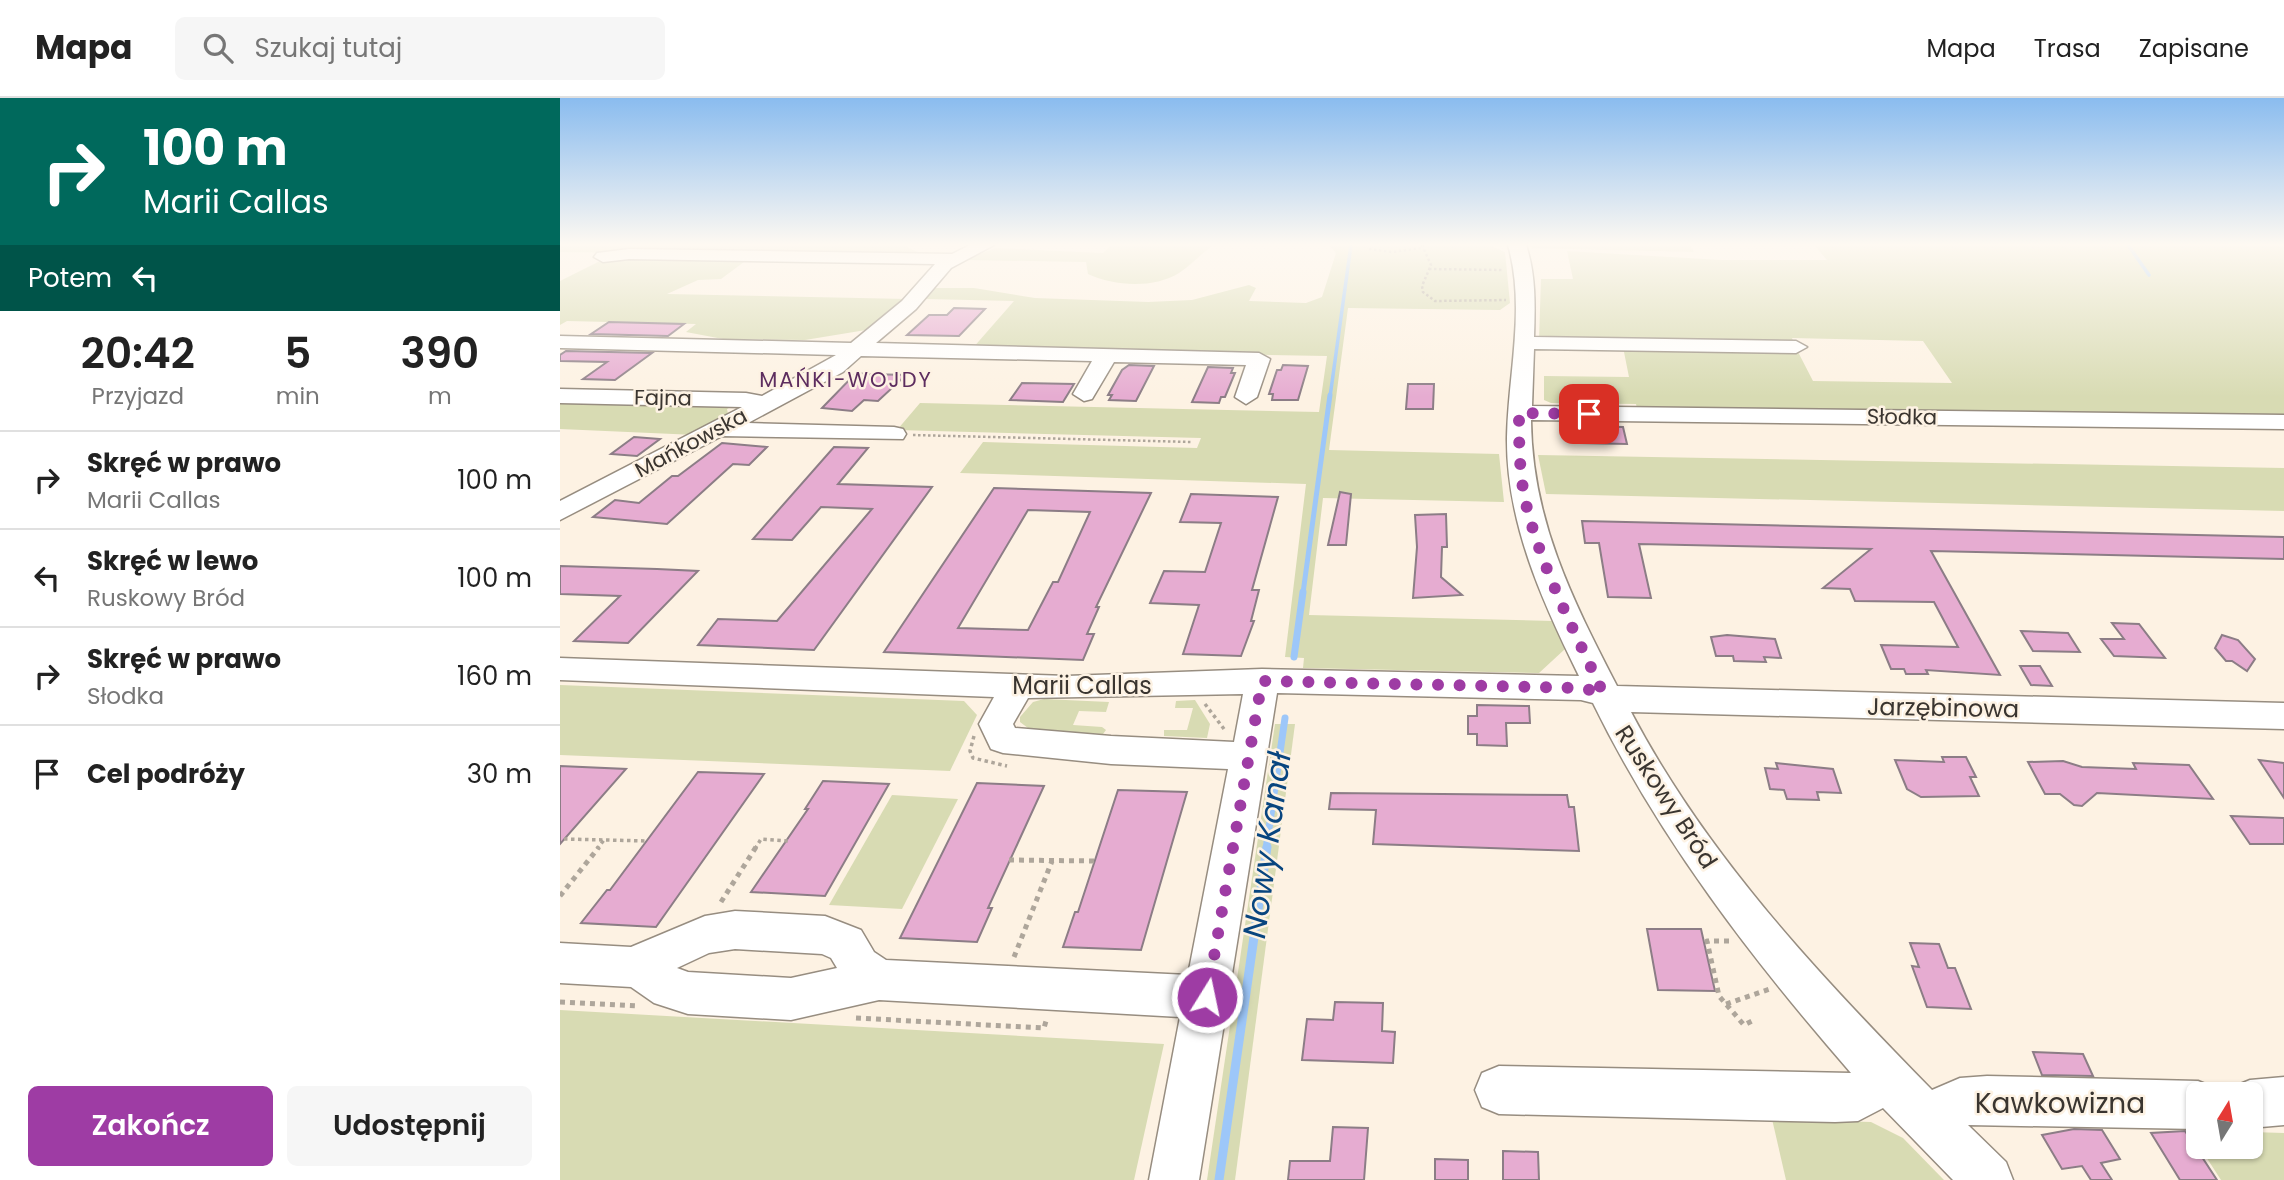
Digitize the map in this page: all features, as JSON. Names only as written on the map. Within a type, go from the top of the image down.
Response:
[{"type":"street","name":"Mańkowska","points":[[560,512],[821,375],[858,350],[915,295]]},
{"type":"street","name":"Ruskowy Bród","points":[[1523,295],[1520,464],[1533,527],[1570,623],[1603,693],[1659,794],[1723,884],[1794,975],[1886,1077],[1988,1180]]},
{"type":"street","points":[[560,342],[1259,359],[1246,397]]},
{"type":"street","points":[[1523,343],[1796,347]]},
{"type":"street","points":[[1084,394],[1107,355]]},
{"type":"street","name":"Fajna","points":[[560,396],[746,400],[766,404]]},
{"type":"street","name":"Słodka","points":[[1519,413],[2284,422]]},
{"type":"street","points":[[717,429],[894,434]]},
{"type":"street","name":"Marii Callas","points":[[560,669],[1018,686],[1121,688],[1262,681],[1581,688],[1603,693]]},
{"type":"street","points":[[1174,1180],[1262,681]]},
{"type":"street","points":[[1018,686],[996,724],[1003,740],[1247,757]]},
{"type":"street","name":"Jarzębinowa","points":[[1603,693],[1625,700],[2284,716]]},
{"type":"street","points":[[632,967],[705,935],[735,930],[825,934],[846,944],[859,966],[878,980]]},
{"type":"street","points":[[560,963],[632,967],[655,976],[669,988],[688,993],[791,999],[878,980],[1207,997]]},
{"type":"street","points":[[1499,1090],[1835,1098],[1858,1097],[1886,1077]]},
{"type":"street","name":"Kawkowizna","points":[[1924,1117],[1960,1102],[1987,1100],[2186,1105]]},
{"type":"street","points":[[2263,1103],[2284,1101]]},
{"type":"path","points":[[1429,295],[1435,301],[1512,300]]},
{"type":"path","points":[[894,434],[1191,443]]},
{"type":"path","points":[[1202,684],[1199,697],[1224,727],[1222,739],[1209,754]]},
{"type":"path","points":[[564,839],[647,842]]},
{"type":"path","points":[[718,907],[761,839],[788,841]]},
{"type":"path","points":[[560,896],[604,840]]},
{"type":"path","points":[[1009,860],[1096,861]]},
{"type":"path","points":[[1012,963],[1052,861]]},
{"type":"path","points":[[1735,941],[1707,941],[1719,996],[1744,1026],[1752,1021]]},
{"type":"path","points":[[1726,1004],[1772,989]]},
{"type":"green space","points":[[560,295],[908,299],[872,329],[805,340],[723,339],[686,332],[696,324],[567,321],[560,325]]},
{"type":"green space","points":[[928,295],[1020,295],[1148,302],[1192,300],[1209,295],[1252,295],[1249,301],[1306,303],[1322,297],[1509,295],[1510,303],[1500,310],[1348,308],[1329,450],[1499,454],[1504,502],[1323,498],[1309,615],[1553,621],[1565,649],[1539,673],[1303,668],[1304,658],[1285,657],[1306,484],[960,473],[983,442],[1197,448],[1201,438],[897,430],[920,403],[1319,412],[1327,356],[972,349],[1014,301],[925,299]]},
{"type":"green space","points":[[1540,295],[2284,295],[2284,417],[1637,408],[1636,404],[1551,403],[1544,400],[1544,376],[1629,377],[1623,347],[1797,350],[1813,381],[1952,383],[1923,341],[1792,338],[1795,345],[1539,340]]},
{"type":"green space","points":[[560,401],[736,404],[727,409],[728,414],[733,416],[696,435],[560,429]]},
{"type":"green space","points":[[1538,455],[2284,468],[2284,511],[1546,494]]},
{"type":"green space","points":[[560,685],[964,701],[977,715],[950,771],[560,755]]},
{"type":"green space","points":[[1044,699],[1109,702],[1106,712],[1079,711],[1073,725],[1102,727],[1106,730],[1103,734],[1032,731],[1020,722],[1020,717],[1033,702]]},
{"type":"green space","points":[[1195,700],[1210,724],[1207,738],[1164,736],[1164,730],[1187,730],[1193,708],[1175,708],[1176,701]]},
{"type":"green space","points":[[1275,724],[1295,724],[1235,1180],[1207,1180]]},
{"type":"green space","points":[[892,795],[958,799],[902,909],[829,905]]},
{"type":"green space","points":[[560,1010],[1164,1044],[1134,1180],[560,1180]]},
{"type":"green space","points":[[1772,1119],[1871,1122],[1903,1138],[1944,1180],[1786,1180]]},
{"type":"green space","points":[[2263,1132],[2284,1133],[2284,1180],[2221,1180],[2207,1159],[2263,1159]]},
{"type":"building","points":[[954,308],[985,309],[959,336],[907,335],[929,315],[947,315]]},
{"type":"building","points":[[609,322],[684,324],[668,336],[591,334]]},
{"type":"building","points":[[566,351],[652,353],[615,380],[583,379],[607,362],[560,361],[560,355]]},
{"type":"building","points":[[1129,365],[1154,366],[1136,401],[1109,400],[1112,395],[1108,395],[1122,370]]},
{"type":"building","points":[[1283,365],[1308,366],[1298,400],[1272,400],[1273,394],[1269,394],[1277,370],[1281,370]]},
{"type":"building","points":[[1208,367],[1233,368],[1231,373],[1235,373],[1225,397],[1221,397],[1219,403],[1192,402]]},
{"type":"building","points":[[856,373],[906,375],[878,401],[864,400],[852,411],[822,408]]},
{"type":"building","points":[[1022,383],[1074,384],[1063,402],[1010,400]]},
{"type":"building","points":[[1408,384],[1434,384],[1433,409],[1406,409]]},
{"type":"building","points":[[1577,426],[1623,427],[1627,444],[1580,443]]},
{"type":"building","points":[[634,437],[660,439],[637,456],[611,454]]},
{"type":"building","points":[[722,443],[767,447],[749,465],[733,464],[667,524],[593,517],[615,500],[639,503],[672,476],[678,476]]},
{"type":"building","points":[[834,447],[868,448],[838,484],[932,487],[814,650],[698,645],[718,619],[777,621],[872,509],[821,507],[792,540],[753,539]]},
{"type":"building","points":[[994,488],[1151,493],[1096,607],[1099,607],[1087,634],[1094,634],[1083,660],[884,652]],"holes":[[[1028,510],[1090,512],[1058,582],[1053,582],[1028,630],[958,628]]]},
{"type":"building","points":[[1340,492],[1351,494],[1346,545],[1328,545]]},
{"type":"building","points":[[1191,494],[1278,497],[1252,590],[1259,590],[1251,621],[1254,621],[1241,656],[1183,654],[1199,605],[1150,603],[1164,571],[1205,572],[1221,523],[1180,522]]},
{"type":"building","points":[[1446,514],[1447,547],[1442,547],[1441,577],[1462,595],[1413,598],[1417,547],[1415,515]]},
{"type":"building","points":[[1582,521],[2284,537],[2284,559],[1931,551],[2000,675],[1926,670],[1928,674],[1906,674],[1904,669],[1891,669],[1881,645],[1958,647],[1934,602],[1855,601],[1850,589],[1823,588],[1871,549],[1639,544],[1651,598],[1608,597],[1599,543],[1585,543]]},
{"type":"building","points":[[560,566],[698,571],[628,643],[574,641],[620,596],[560,594]]},
{"type":"building","points":[[2112,623],[2139,624],[2165,658],[2114,656],[2101,639],[2124,639]]},
{"type":"building","points":[[2021,631],[2068,633],[2080,652],[2033,651]]},
{"type":"building","points":[[1727,635],[1775,639],[1781,658],[1764,657],[1766,662],[1734,661],[1733,656],[1716,656],[1711,637]]},
{"type":"building","points":[[2222,635],[2238,640],[2255,659],[2247,671],[2232,661],[2226,661],[2215,648]]},
{"type":"building","points":[[2020,666],[2040,666],[2052,686],[2031,685]]},
{"type":"building","points":[[1477,705],[1529,706],[1530,723],[1506,723],[1507,746],[1477,745],[1477,734],[1468,734],[1468,716],[1477,716]]},
{"type":"building","points":[[1942,757],[1966,757],[1976,777],[1970,777],[1979,796],[1921,797],[1907,789],[1895,760],[1944,762]]},
{"type":"building","points":[[2259,760],[2284,763],[2284,798]]},
{"type":"building","points":[[2063,761],[2082,767],[2136,769],[2133,763],[2189,765],[2213,799],[2097,793],[2082,806],[2074,805],[2060,794],[2045,794],[2028,762]]},
{"type":"building","points":[[1776,763],[1833,769],[1841,793],[1817,792],[1819,800],[1787,799],[1784,790],[1770,789],[1765,768],[1778,769]]},
{"type":"building","points":[[560,766],[626,769],[560,844]]},
{"type":"building","points":[[698,772],[764,774],[656,927],[581,923],[607,890],[610,890]]},
{"type":"building","points":[[823,781],[889,784],[825,896],[751,892],[808,809],[805,809]]},
{"type":"building","points":[[977,783],[1044,786],[988,908],[992,908],[977,942],[900,938]]},
{"type":"building","points":[[1118,790],[1187,792],[1141,950],[1063,947],[1075,912],[1078,912]]},
{"type":"building","points":[[1331,793],[1567,795],[1569,807],[1574,807],[1579,851],[1373,844],[1376,810],[1329,809]]},
{"type":"building","points":[[2231,816],[2284,818],[2284,844],[2250,844]]},
{"type":"building","points":[[1647,929],[1701,929],[1715,991],[1658,990]]},
{"type":"building","points":[[1910,943],[1939,944],[1948,968],[1955,968],[1971,1009],[1927,1007],[1912,966],[1919,967]]},
{"type":"building","points":[[1335,1002],[1383,1003],[1382,1031],[1395,1032],[1393,1063],[1302,1060],[1307,1019],[1333,1020]]},
{"type":"building","points":[[2033,1052],[2083,1054],[2093,1076],[2042,1075]]},
{"type":"building","points":[[1333,1127],[1368,1128],[1364,1180],[1288,1180],[1290,1161],[1330,1161]]},
{"type":"building","points":[[2074,1129],[2102,1130],[2120,1159],[2101,1163],[2112,1180],[2091,1180],[2082,1166],[2062,1169],[2042,1135]]},
{"type":"building","points":[[2185,1131],[2186,1159],[2203,1159],[2217,1180],[2180,1180],[2151,1133]]},
{"type":"building","points":[[1503,1151],[1538,1152],[1539,1180],[1503,1180]]},
{"type":"building","points":[[1435,1159],[1468,1160],[1468,1180],[1435,1180]]},
{"type":"waterway","name":"Nowy Kanał","points":[[1330,397],[1344,295]]},
{"type":"waterway","name":"Nowy Kanał","points":[[1303,593],[1330,395]]},
{"type":"waterway","name":"Nowy Kanał","points":[[1294,657],[1303,592]]},
{"type":"waterway","name":"Nowy Kanał","points":[[1266,849],[1285,718]]},
{"type":"waterway","name":"Nowy Kanał","points":[[1219,1180],[1267,847]]},
{"type":"district","name":"MAŃKI-WOJDY","points":[[846,380]]},
{"type":"route","points":[[1207,997],[1262,681],[1581,688],[1603,693],[1551,578],[1525,502],[1520,464],[1519,413],[1589,414]]}]
